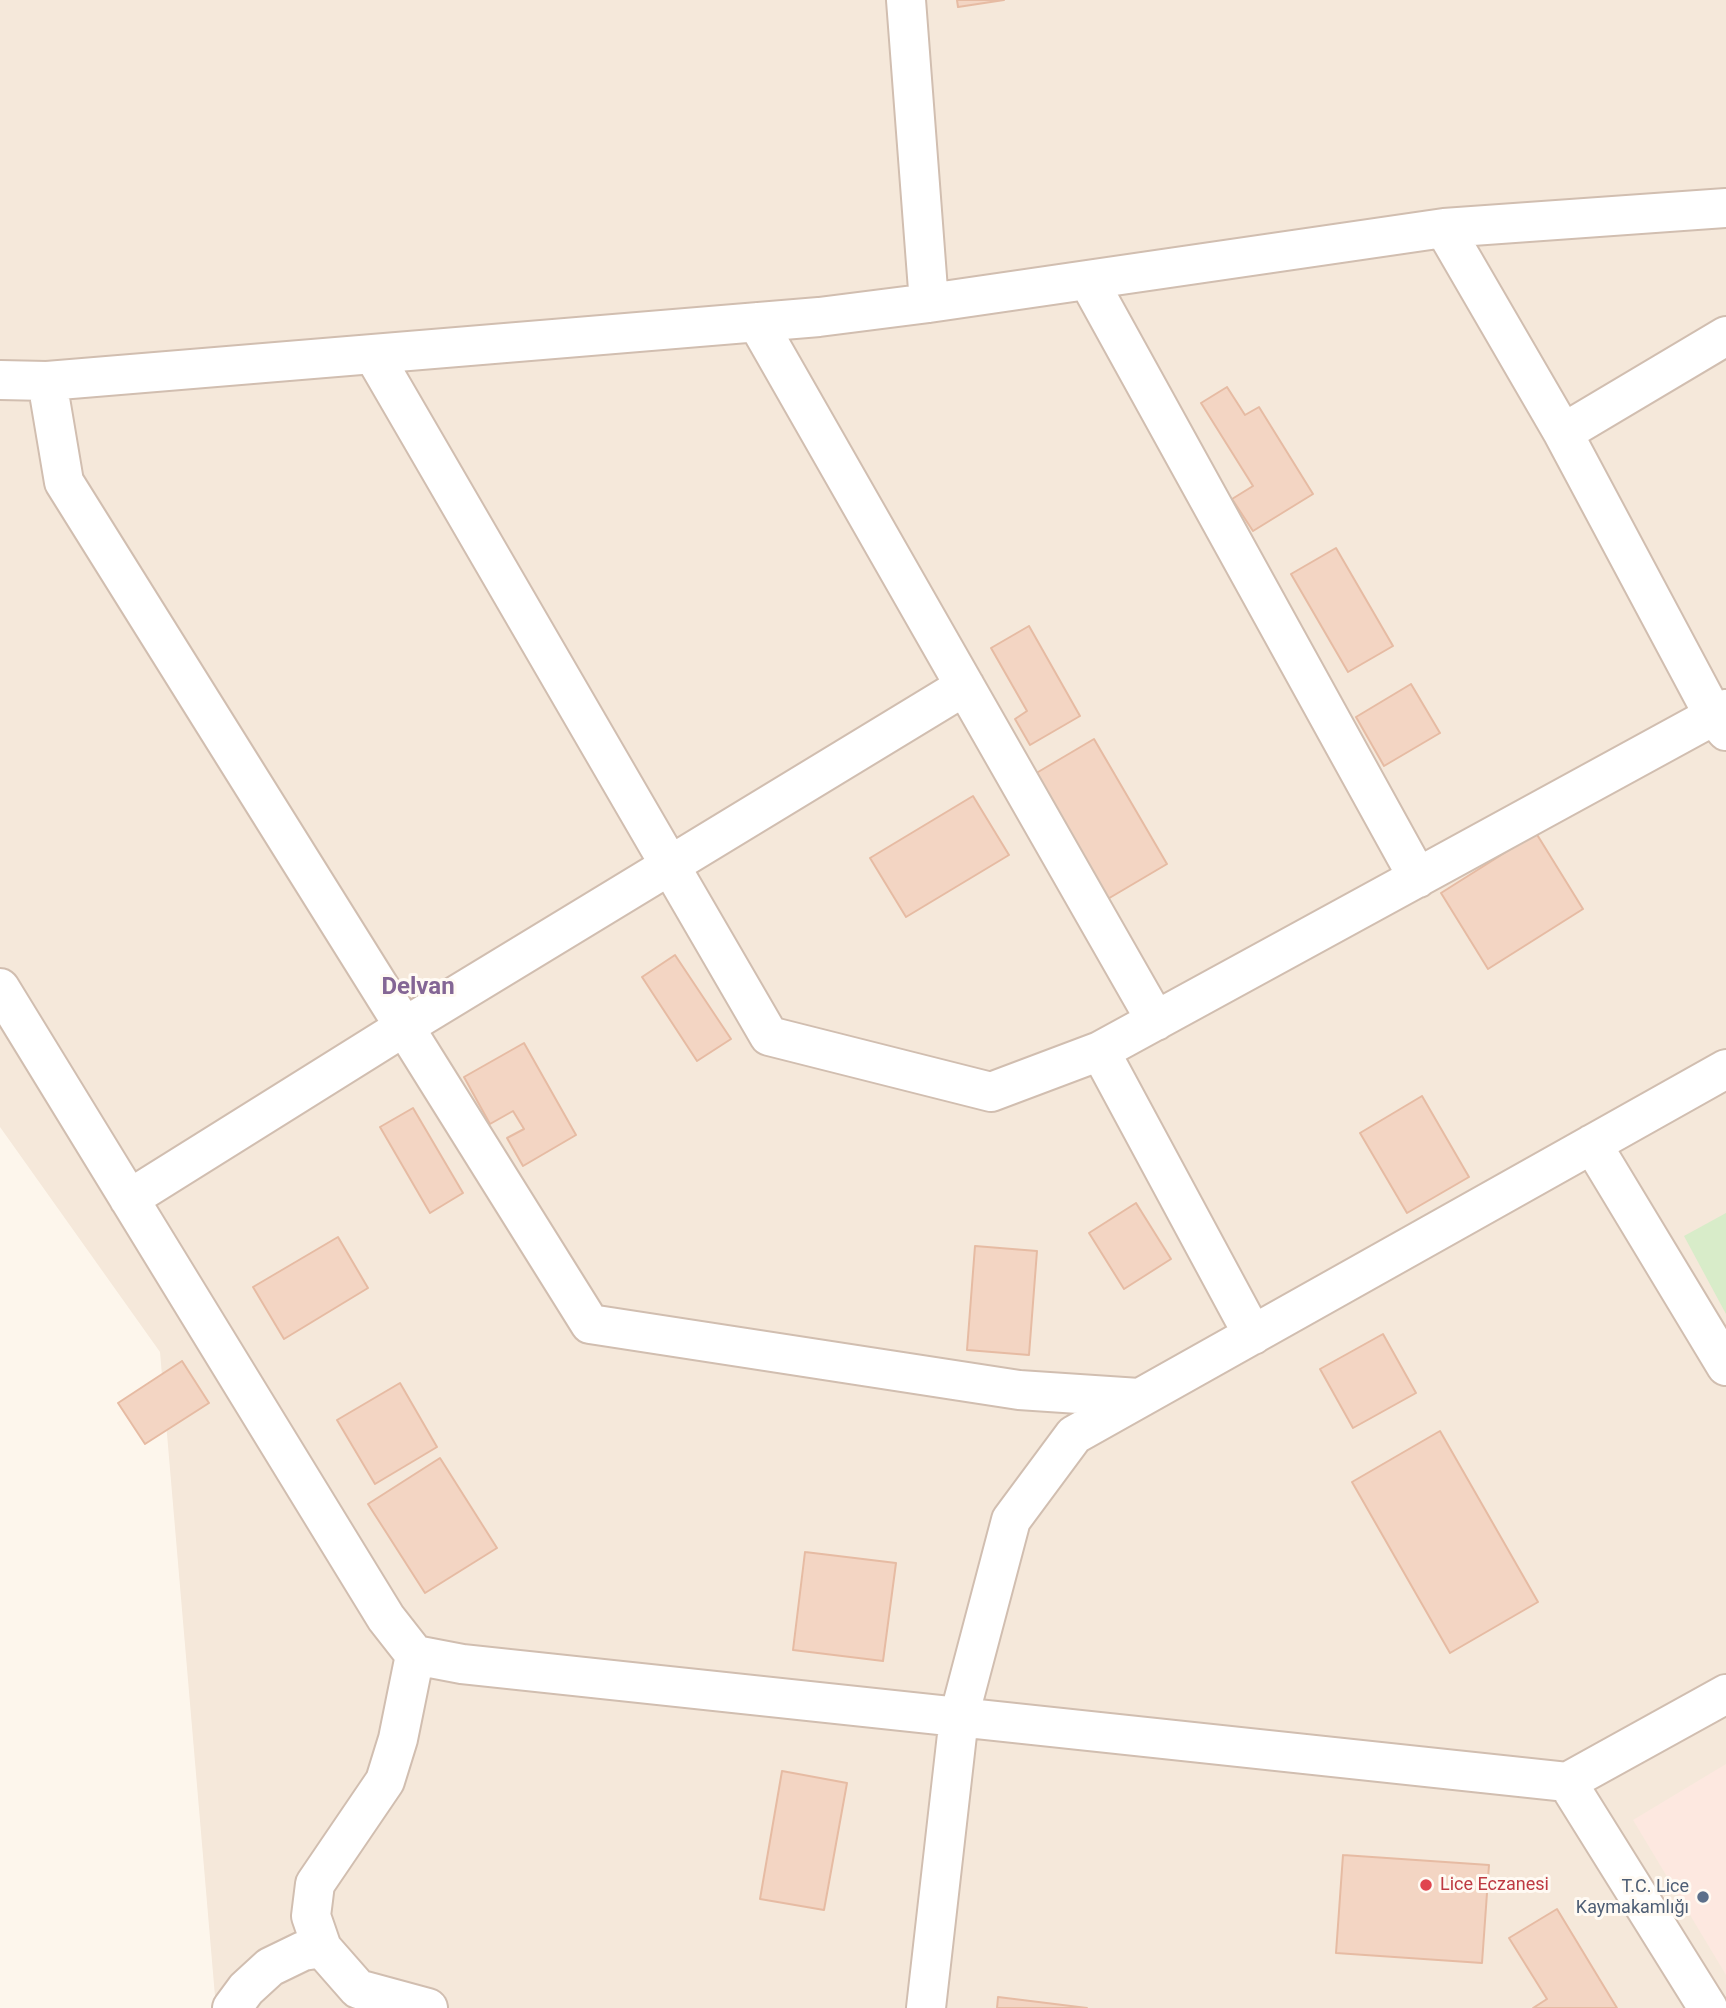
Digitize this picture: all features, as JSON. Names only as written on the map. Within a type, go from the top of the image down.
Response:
[{"type":"street","points":[[906,0],[929,303]]},
{"type":"street","points":[[0,380],[47,381],[757,322],[929,303],[1444,228],[1726,208]]},
{"type":"street","points":[[373,354],[769,1036],[991,1092],[1100,1051],[1418,878],[1722,719],[1563,433],[1444,228]]},
{"type":"street","points":[[1088,280],[1418,878]]},
{"type":"street","points":[[757,322],[1156,1021]]},
{"type":"street","points":[[1563,433],[1726,336]]},
{"type":"street","points":[[47,381],[64,482],[590,1324],[1019,1390],[1139,1398]]},
{"type":"street","points":[[129,1199],[404,1027],[965,686]]},
{"type":"street","points":[[0,988],[386,1618],[415,1655],[462,1664],[1567,1782],[1726,1694]]},
{"type":"street","points":[[1100,1051],[1253,1335]]},
{"type":"street","points":[[926,2008],[959,1717],[1011,1520],[1074,1435],[1726,1069]]},
{"type":"street","points":[[1592,1144],[1726,1366]]},
{"type":"street","points":[[415,1655],[398,1739],[385,1781],[315,1884],[311,1916],[322,1948],[358,1989],[428,2008]]},
{"type":"street","points":[[1567,1782],[1708,2008]]},
{"type":"street","points":[[232,2008],[246,1989],[270,1967],[303,1951],[322,1948]]},
{"type":"shaded area","points":[[0,0],[1726,0],[1726,2008],[216,2008],[160,1352],[0,1127]]},
{"type":"shaded area","name":"T.C. Lice Kaymakamlığı","points":[[1726,1764],[1726,1975],[1633,1820]]},
{"type":"green space","points":[[1726,1213],[1726,1314],[1684,1236]]},
{"type":"building","points":[[957,0],[1004,0],[958,7]]},
{"type":"building","points":[[1227,387],[1245,415],[1259,407],[1313,494],[1253,531],[1232,499],[1253,486],[1201,403]]},
{"type":"building","points":[[1336,548],[1393,646],[1348,672],[1291,574]]},
{"type":"building","points":[[1029,626],[1080,716],[1030,745],[1015,719],[1027,711],[991,648]]},
{"type":"building","points":[[1411,684],[1440,733],[1384,766],[1356,717]]},
{"type":"building","points":[[1094,739],[1167,864],[1106,900],[1033,775]]},
{"type":"building","points":[[973,796],[1009,855],[906,917],[870,858]]},
{"type":"building","points":[[1536,833],[1583,909],[1488,969],[1441,893]]},
{"type":"building","points":[[675,955],[731,1039],[697,1061],[642,977]]},
{"type":"building","points":[[524,1043],[576,1135],[523,1166],[507,1138],[524,1129],[513,1111],[490,1124],[464,1077]]},
{"type":"building","points":[[1422,1096],[1469,1177],[1407,1213],[1360,1133]]},
{"type":"building","points":[[413,1108],[463,1193],[430,1213],[380,1127]]},
{"type":"building","points":[[1136,1203],[1171,1259],[1124,1289],[1089,1233]]},
{"type":"building","points":[[338,1237],[368,1288],[284,1339],[253,1287]]},
{"type":"building","points":[[975,1246],[1037,1251],[1029,1355],[967,1350]]},
{"type":"building","points":[[1383,1334],[1416,1393],[1353,1428],[1320,1369]]},
{"type":"building","points":[[182,1361],[209,1403],[145,1444],[118,1403]]},
{"type":"building","points":[[400,1383],[437,1447],[375,1484],[337,1420]]},
{"type":"building","points":[[1440,1431],[1538,1602],[1450,1653],[1352,1482]]},
{"type":"building","points":[[440,1458],[497,1548],[425,1593],[368,1504]]},
{"type":"building","points":[[805,1552],[896,1563],[883,1661],[793,1650]]},
{"type":"building","points":[[782,1771],[847,1783],[824,1910],[760,1899]]},
{"type":"building","points":[[1343,1855],[1489,1865],[1482,1963],[1336,1953]]},
{"type":"building","points":[[1557,1909],[1617,2008],[1533,2008],[1547,1999],[1509,1938]]},
{"type":"building","points":[[998,1997],[1087,2008],[997,2008]]},
{"type":"place","name":"Lice Eczanesi","points":[[1426,1885]]},
{"type":"place","name":"T.C. Lice Kaymakamlığı","points":[[1703,1897]]},
{"type":"district","name":"Delvan","points":[[418,988]]}]
